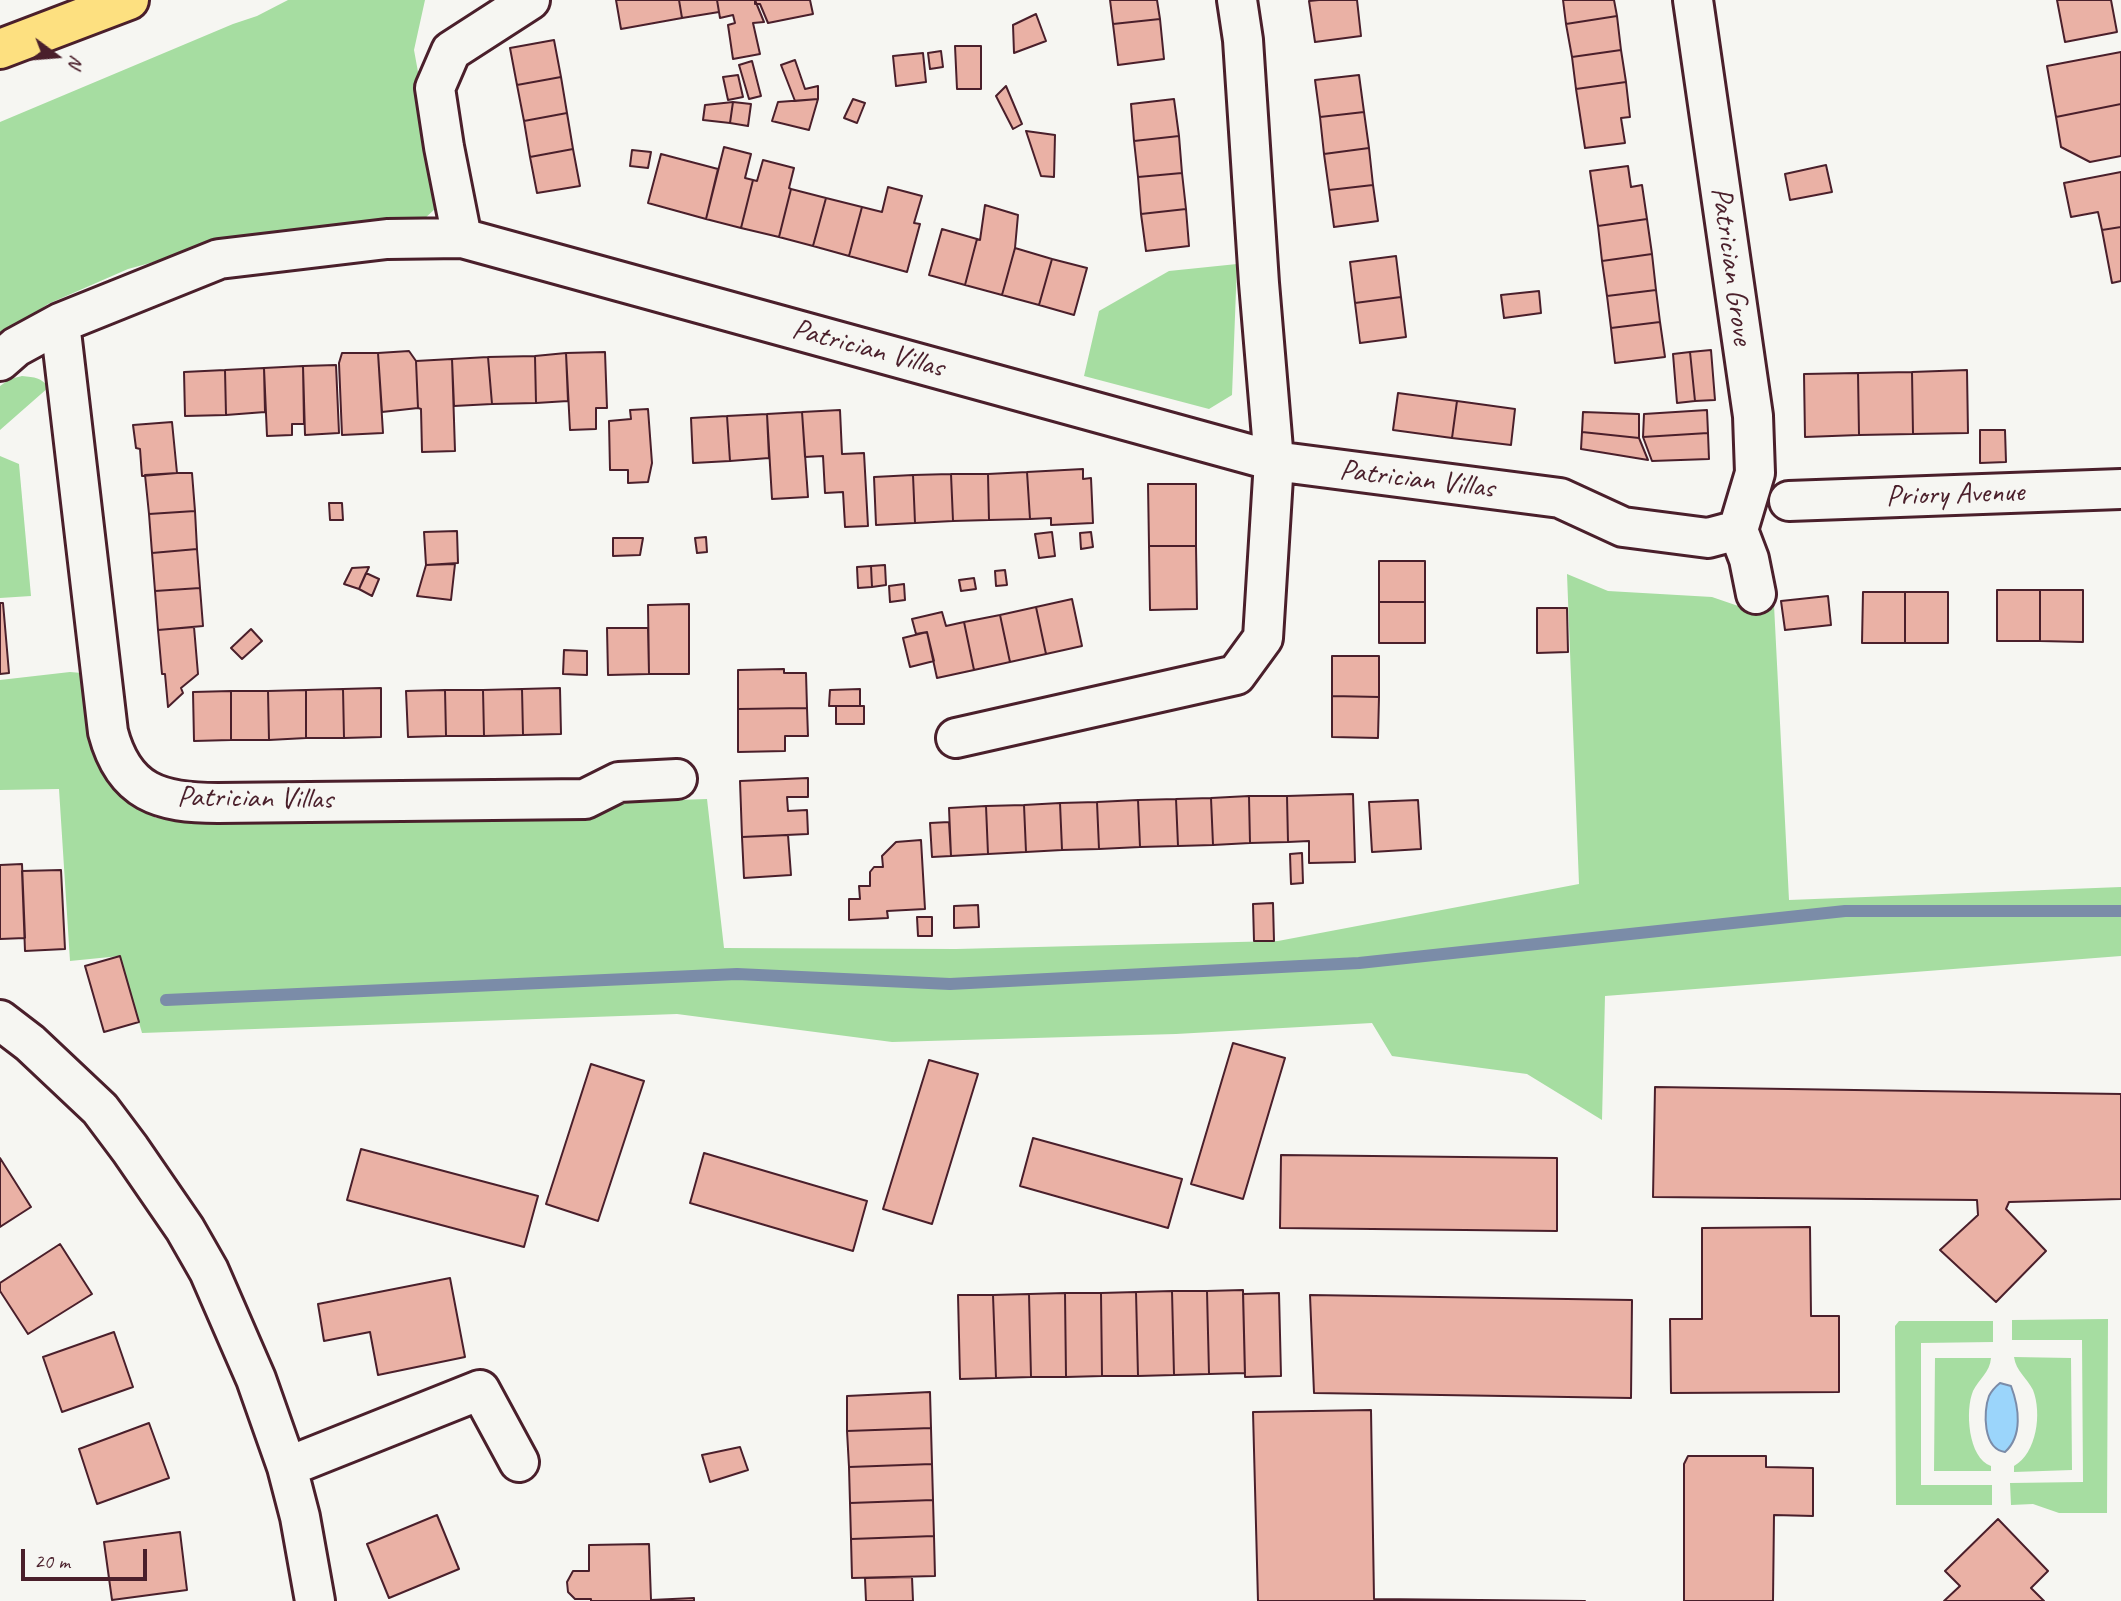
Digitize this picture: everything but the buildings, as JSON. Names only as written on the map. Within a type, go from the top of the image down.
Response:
[{"type":"highway","points":[[0,50],[129,0]]},
{"type":"street","points":[[461,238],[435,88],[451,51],[530,0]]},
{"type":"street","points":[[956,738],[1236,675],[1263,638],[1274,461],[1258,283],[1243,40],[1237,0]]},
{"type":"street","name":"Patrician Grove","points":[[1693,0],[1753,416],[1755,473],[1738,530]]},
{"type":"street","name":"Patrician Villas","points":[[0,361],[16,348],[60,323],[219,259],[387,239],[461,238],[1274,461],[1560,498],[1623,527],[1708,538],[1738,530]]},
{"type":"street","name":"Patrician Villas","points":[[60,323],[108,732],[113,751],[123,769],[136,783],[160,797],[186,803],[218,803],[585,799],[619,782],[677,779]]},
{"type":"street","name":"Priory Avenue","points":[[1790,501],[2121,489]]},
{"type":"street","points":[[1738,530],[1749,559],[1756,594]]},
{"type":"street","points":[[0,1020],[30,1043],[100,1109],[185,1229],[209,1271],[232,1320],[287,1467],[300,1517],[315,1601]]},
{"type":"street","points":[[287,1467],[480,1390],[519,1462]]},
{"type":"green space","points":[[288,0],[425,0],[414,50],[440,192],[436,208],[423,220],[183,254],[128,269],[48,304],[0,337],[0,122],[257,16]]},
{"type":"green space","points":[[1237,264],[1232,395],[1209,409],[1084,376],[1099,311],[1169,271]]},
{"type":"green space","points":[[22,376],[37,378],[49,387],[0,430],[0,386],[10,379]]},
{"type":"green space","points":[[0,456],[19,464],[31,596],[0,598]]},
{"type":"green space","points":[[1567,574],[1608,591],[1712,597],[1747,609],[1774,605],[1789,900],[2121,887],[2121,956],[1605,996],[1602,1120],[1527,1074],[1392,1056],[1372,1023],[1176,1034],[892,1042],[677,1014],[142,1033],[120,956],[70,961],[59,789],[0,790],[0,680],[82,673],[121,793],[156,818],[707,799],[724,948],[956,949],[1278,941],[1579,884]]},
{"type":"green space","points":[[2108,1319],[2107,1513],[2059,1513],[2033,1504],[2011,1505],[2010,1483],[2083,1482],[2082,1340],[2012,1340],[2012,1320]]},
{"type":"green space","points":[[1899,1321],[1993,1321],[1993,1342],[1921,1343],[1921,1485],[1992,1485],[1992,1505],[1896,1505],[1895,1326]]},
{"type":"green space","points":[[2014,1357],[2071,1358],[2072,1470],[2014,1472],[2014,1466],[2028,1452],[2036,1432],[2037,1410],[2033,1390]]},
{"type":"green space","points":[[1935,1358],[1991,1358],[1973,1391],[1969,1421],[1977,1454],[1991,1466],[1991,1471],[1934,1471]]},
{"type":"water","points":[[2000,1383],[2011,1386],[2018,1421],[2015,1438],[2005,1452],[1992,1444],[1986,1429],[1989,1396]]},
{"type":"waterway","points":[[166,1000],[737,974],[950,984],[1359,963],[1845,911],[2121,911]]}]
